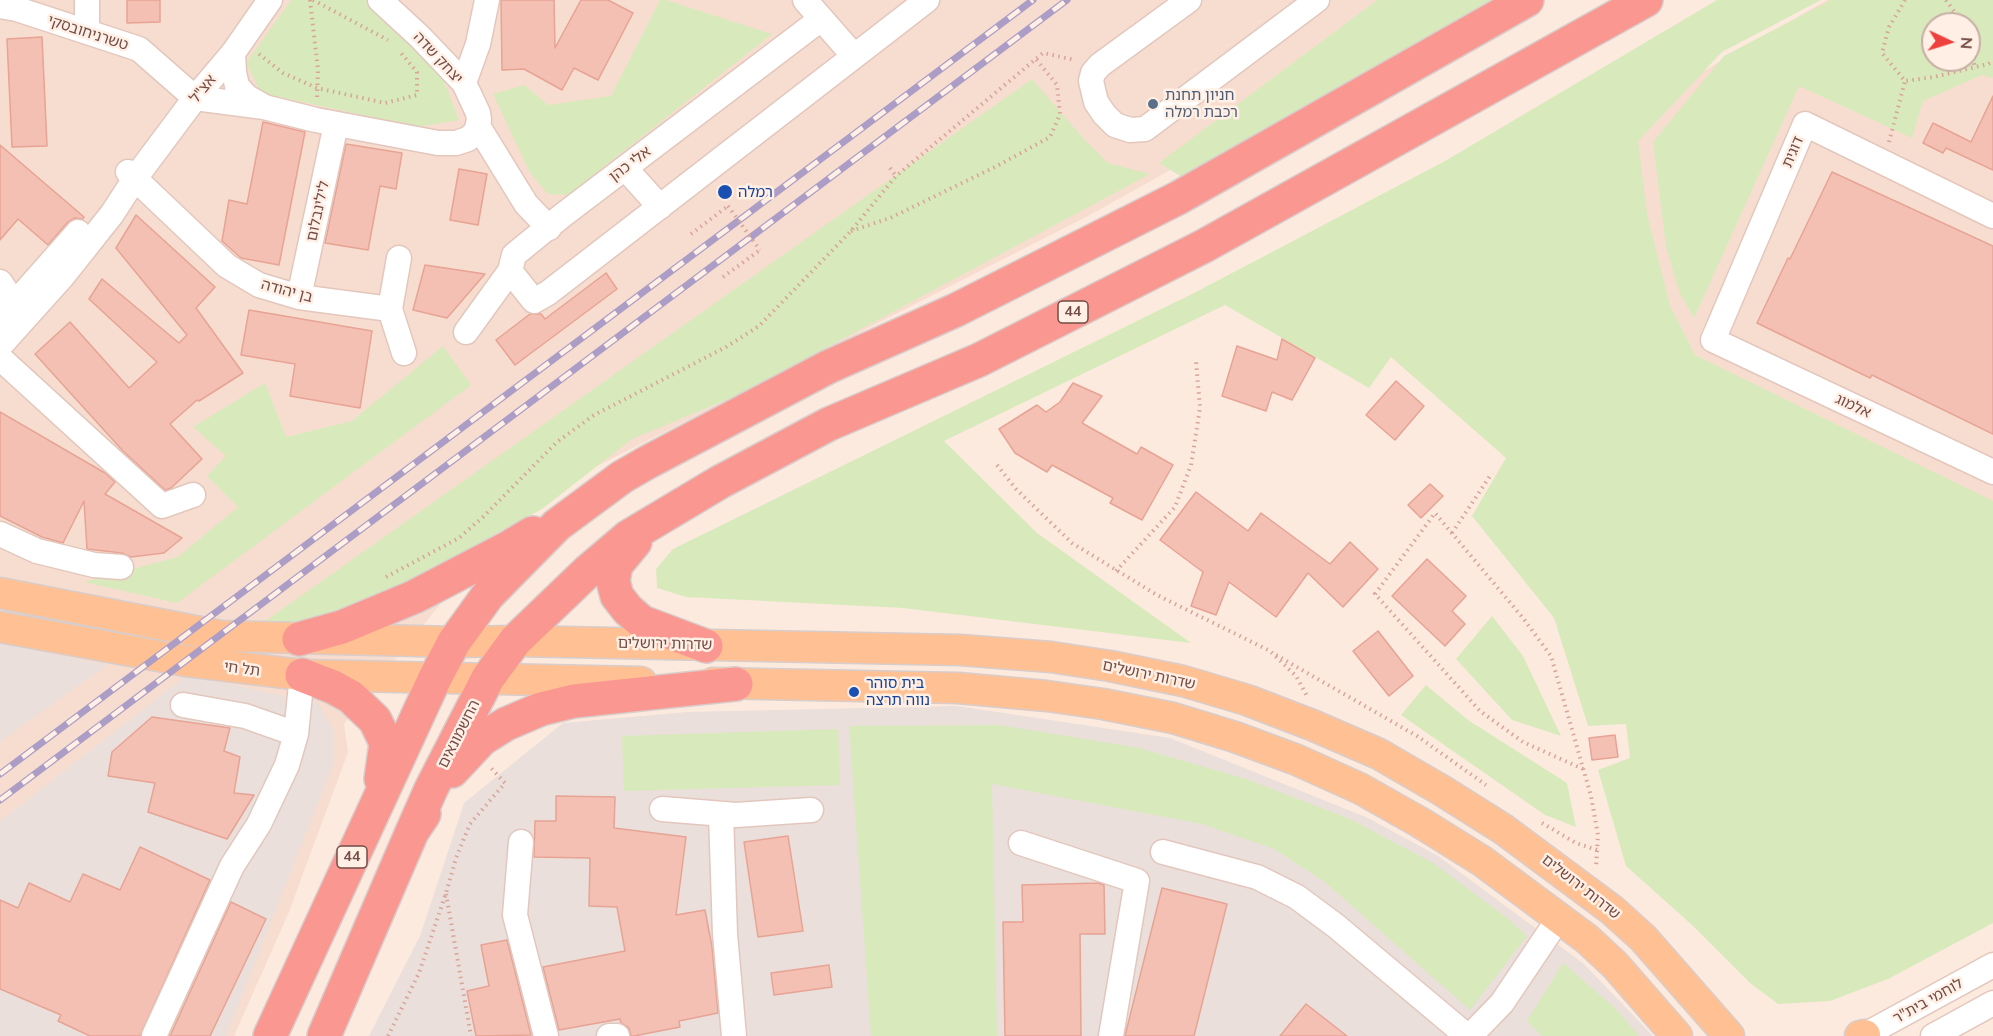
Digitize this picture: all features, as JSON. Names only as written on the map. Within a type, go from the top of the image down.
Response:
[{"type":"highway","name":"44","points":[[270,1036],[435,678],[454,642],[488,595],[557,525],[614,483],[648,462],[828,367],[956,310],[1178,198],[1527,0]]},
{"type":"highway","name":"44","points":[[515,641],[596,564],[628,537],[660,516],[829,424],[978,360],[1204,246],[1646,0]]},
{"type":"highway","points":[[299,639],[342,627],[444,582],[506,549],[614,483]]},
{"type":"highway","points":[[660,516],[627,549],[616,565],[614,581],[617,596],[642,622],[706,646]]},
{"type":"highway","name":"החשמונאים","points":[[412,832],[431,789],[488,678],[515,641]]},
{"type":"highway","points":[[302,675],[351,697],[375,720],[386,744],[382,776],[365,828]]},
{"type":"highway","points":[[412,832],[456,766],[482,739],[523,716],[574,701],[736,684]]},
{"type":"highway","name":"44","points":[[324,1036],[412,832]]},
{"type":"main road","name":"תל חי","points":[[0,593],[221,636],[454,642]]},
{"type":"main road","name":"תל חי","points":[[0,627],[186,661],[302,675],[488,678]]},
{"type":"main road","name":"שדרות ירושלים","points":[[454,642],[515,641],[960,650],[1051,657],[1110,666],[1183,681],[1248,700],[1379,754],[1503,829],[1589,892],[1643,938],[1729,1036]]},
{"type":"main road","points":[[488,678],[958,688],[1047,696],[1173,718],[1235,737],[1297,760],[1361,789],[1482,861],[1587,939],[1615,965],[1677,1036]]},
{"type":"main road","points":[[1691,994],[1724,1025],[1744,1036]]},
{"type":"street","points":[[87,0],[87,32]]},
{"type":"street","name":"אצ\"ל","points":[[0,346],[12,316],[49,266],[101,203],[132,174],[157,164],[195,98],[237,47],[270,0]]},
{"type":"street","name":"יצחק שדה","points":[[380,0],[464,83],[478,113],[473,133]]},
{"type":"street","points":[[464,83],[478,44],[487,0]]},
{"type":"street","points":[[805,0],[854,56]]},
{"type":"street","points":[[510,271],[534,301],[548,293],[927,0]]},
{"type":"street","points":[[1189,0],[1100,65],[1093,73],[1091,81],[1096,102],[1104,114],[1116,125],[1130,130],[1145,129],[1317,0]]},
{"type":"street","name":"טשרניחובסקי","points":[[0,6],[38,8],[87,32],[139,50],[152,69],[195,98]]},
{"type":"street","name":"אלי כהן","points":[[466,332],[510,271],[514,255],[563,215],[821,19]]},
{"type":"street","points":[[237,47],[234,72],[237,86],[247,97],[264,107]]},
{"type":"street","points":[[195,98],[264,107],[326,122],[438,143],[456,143],[473,133],[495,153],[526,204],[549,228]]},
{"type":"street","name":"לילינבלום","points":[[299,297],[326,122]]},
{"type":"street","name":"דוגית","points":[[1713,340],[1804,124],[1993,216]]},
{"type":"street","points":[[625,168],[660,207]]},
{"type":"street","name":"בן יהודה","points":[[132,174],[227,266],[259,285],[299,297],[390,309]]},
{"type":"street","points":[[399,258],[390,309],[404,353]]},
{"type":"street","points":[[0,282],[12,316]]},
{"type":"street","name":"אלמוג","points":[[1713,340],[1993,472]]},
{"type":"street","points":[[0,358],[162,506],[193,495]]},
{"type":"street","points":[[0,534],[37,551],[94,565],[121,567]]},
{"type":"street","points":[[154,1036],[232,866],[259,824],[287,765],[296,734],[302,675]]},
{"type":"street","points":[[183,705],[245,716],[296,734]]},
{"type":"street","points":[[662,809],[736,815],[811,810]]},
{"type":"street","points":[[721,814],[724,934],[734,1036]]},
{"type":"street","points":[[521,843],[515,915],[546,1036]]},
{"type":"street","points":[[1021,843],[1137,880],[1111,1036]]},
{"type":"street","points":[[1163,852],[1257,877],[1297,897],[1336,926],[1468,1036],[1502,1003],[1559,918]]},
{"type":"street","name":"לוחמי בית\"ר","points":[[1863,1036],[1993,965]]},
{"type":"street","points":[[1933,1036],[1993,1003]]},
{"type":"street","points":[[609,1036],[617,1036]]},
{"type":"path","points":[[311,0],[392,42]]},
{"type":"path","points":[[311,0],[318,70],[317,88],[326,122]]},
{"type":"path","points":[[1905,0],[1889,27],[1882,53],[1905,81]]},
{"type":"path","points":[[237,47],[283,73],[317,88],[385,103],[417,95],[417,72],[399,50]]},
{"type":"path","points":[[376,583],[459,538],[557,442],[594,415],[726,347],[759,326],[851,231],[896,176],[1043,53],[1100,65]]},
{"type":"path","points":[[851,231],[890,218],[997,166],[1050,137],[1060,114],[1057,85],[1035,59]]},
{"type":"path","points":[[1905,81],[1954,72]]},
{"type":"path","points":[[1884,163],[1905,81]]},
{"type":"path","points":[[890,168],[896,176]]},
{"type":"path","points":[[691,234],[728,206],[760,250],[723,277]]},
{"type":"path","points":[[1116,570],[1175,507],[1191,465],[1200,408],[1196,361]]},
{"type":"path","points":[[997,465],[1016,489],[1072,543],[1157,595],[1270,651],[1417,736],[1491,789]]},
{"type":"path","points":[[1452,533],[1492,473]]},
{"type":"path","points":[[1583,769],[1522,742],[1480,711],[1375,594],[1435,513],[1523,618],[1551,656],[1583,769],[1596,825],[1597,866],[1589,892]]},
{"type":"path","points":[[1270,651],[1296,676],[1312,704],[1312,725]]},
{"type":"path","points":[[388,1036],[419,973],[456,858],[470,824],[505,783],[490,767]]},
{"type":"path","points":[[1537,821],[1576,843],[1598,849]]},
{"type":"path","points":[[446,893],[471,1036]]},
{"type":"shaded area","name":"רמלה","points":[[0,0],[1476,0],[1088,216],[519,506],[344,724],[348,752],[289,912],[234,1036],[0,1036]]},
{"type":"shaded area","points":[[1827,0],[1993,0],[1993,569],[1440,222]]},
{"type":"shaded area","points":[[0,643],[107,665],[0,742]]},
{"type":"shaded area","points":[[187,675],[318,703],[333,729],[334,762],[226,1036],[0,1036],[0,821]]},
{"type":"shaded area","points":[[957,706],[1170,738],[1368,818],[1438,856],[1584,964],[1653,1036],[369,1036],[420,936],[464,803],[563,723],[688,712]]},
{"type":"green space","points":[[291,0],[366,0],[406,35],[444,81],[459,120],[418,127],[261,93],[246,63]]},
{"type":"green space","points":[[660,0],[772,34],[568,195],[548,194],[530,173],[493,94],[524,85],[548,105],[611,96]]},
{"type":"green space","points":[[1377,0],[1495,0],[1182,177],[1159,163]]},
{"type":"green space","points":[[1717,0],[1821,0],[1722,52],[1638,141],[1647,214],[1670,306],[1695,355],[1993,501],[1993,923],[1888,979],[1830,1001],[1778,1004],[1750,983],[1692,925],[1626,866],[1598,770],[1630,758],[1626,724],[1588,726],[1554,618],[1472,516],[1506,458],[1391,357],[1369,388],[1225,305],[944,441],[1037,533],[1191,643],[903,608],[686,597],[657,588],[656,569],[673,549],[1196,292],[1445,161]]},
{"type":"green space","points":[[1831,0],[1993,0],[1993,78],[1982,75],[1923,101],[1912,138],[1799,86],[1694,318],[1680,294],[1666,247],[1653,142],[1724,56]]},
{"type":"green space","points":[[1032,79],[1108,163],[1150,174],[738,395],[632,439],[542,509],[408,581],[336,613],[303,622],[264,622]]},
{"type":"green space","points":[[443,346],[471,385],[177,603],[84,582],[178,557],[238,507],[207,476],[226,456],[193,427],[265,383],[286,437],[352,421]]},
{"type":"green space","points":[[1492,616],[1523,656],[1561,736],[1512,720],[1456,659]]},
{"type":"green space","points":[[1426,685],[1468,720],[1567,783],[1576,827],[1545,815],[1401,715]]},
{"type":"green space","points":[[999,725],[1139,748],[1246,779],[1350,819],[1433,863],[1507,918],[1527,936],[1470,1010],[1325,882],[1274,849],[1202,824],[992,784],[997,1036],[871,1036],[849,726]]},
{"type":"green space","points":[[838,729],[840,785],[624,791],[622,736]]},
{"type":"green space","points":[[1563,963],[1615,1008],[1639,1036],[1542,1036],[1527,1021]]},
{"type":"building","points":[[127,0],[160,0],[160,22],[127,23]]},
{"type":"building","points":[[501,0],[554,0],[555,48],[581,0],[608,0],[633,13],[598,80],[574,68],[562,90],[524,69],[502,70]]},
{"type":"building","points":[[42,37],[47,146],[12,147],[7,39]]},
{"type":"building","points":[[1993,96],[1993,170],[1946,148],[1943,153],[1923,143],[1933,123],[1971,142]]},
{"type":"building","points":[[263,122],[305,132],[279,265],[241,258],[222,241],[229,200],[247,204]]},
{"type":"building","points":[[346,144],[402,153],[396,189],[380,186],[368,250],[325,243]]},
{"type":"building","points":[[0,145],[84,217],[83,219],[74,218],[68,222],[48,245],[18,219],[0,240]]},
{"type":"building","points":[[459,169],[487,174],[478,225],[450,220]]},
{"type":"building","points":[[1832,172],[1993,246],[1993,434],[1872,375],[1870,378],[1757,323]]},
{"type":"building","points":[[136,215],[215,287],[196,308],[243,373],[199,401],[197,400],[170,424],[202,459],[171,488],[165,490],[123,451],[35,354],[70,322],[129,388],[157,362],[89,299],[102,279],[179,343],[187,335],[116,248]]},
{"type":"building","points":[[425,265],[485,274],[447,318],[413,310]]},
{"type":"building","points":[[606,273],[617,289],[515,365],[496,340],[530,314],[541,314],[545,319]]},
{"type":"building","points":[[249,310],[372,331],[360,408],[290,396],[295,364],[241,355]]},
{"type":"building","points":[[1282,339],[1315,358],[1292,400],[1272,392],[1266,411],[1222,396],[1237,346],[1277,360]]},
{"type":"building","points":[[1396,381],[1424,406],[1395,440],[1366,415]]},
{"type":"building","points":[[1073,383],[1102,396],[1082,423],[1137,454],[1141,447],[1173,465],[1142,520],[1110,503],[1113,498],[1052,465],[1047,472],[1015,453],[999,429],[1037,405],[1046,412],[1060,402]]},
{"type":"building","points":[[0,412],[105,473],[115,482],[105,494],[182,538],[164,553],[131,557],[122,553],[87,549],[84,501],[63,543],[42,537],[0,516]]},
{"type":"building","points":[[1430,484],[1443,496],[1421,518],[1408,505]]},
{"type":"building","points":[[1196,492],[1248,531],[1261,513],[1330,564],[1350,542],[1378,569],[1343,607],[1308,573],[1276,617],[1229,582],[1216,615],[1191,606],[1203,572],[1160,540]]},
{"type":"building","points":[[1427,559],[1466,596],[1452,611],[1465,624],[1445,646],[1392,596]]},
{"type":"building","points":[[1378,631],[1413,676],[1389,696],[1353,651]]},
{"type":"building","points":[[152,717],[230,728],[224,751],[240,757],[234,793],[254,795],[227,839],[148,812],[155,783],[108,776],[112,752]]},
{"type":"building","points":[[1615,735],[1618,757],[1592,760],[1589,738]]},
{"type":"building","points":[[556,796],[615,797],[614,828],[686,837],[676,915],[705,910],[712,947],[718,1013],[679,1021],[680,1027],[634,1036],[631,1036],[629,1028],[621,1023],[620,1019],[559,1030],[543,967],[625,951],[617,907],[589,906],[590,858],[534,857],[535,821],[556,821]]},
{"type":"building","points":[[788,836],[803,931],[758,937],[744,842]]},
{"type":"building","points":[[140,847],[210,880],[140,1036],[90,1036],[58,1021],[61,1015],[0,989],[0,900],[18,908],[29,883],[70,902],[83,874],[120,890]]},
{"type":"building","points":[[1098,883],[1104,885],[1105,934],[1080,934],[1081,1036],[1005,1036],[1003,922],[1023,922],[1022,885]]},
{"type":"building","points":[[1162,888],[1227,904],[1194,1036],[1125,1036]]},
{"type":"building","points":[[231,902],[266,919],[210,1036],[170,1036]]},
{"type":"building","points":[[507,940],[531,1035],[476,1036],[467,991],[489,986],[481,945]]},
{"type":"building","points":[[829,965],[832,987],[774,995],[771,973]]},
{"type":"building","points":[[1306,1004],[1347,1036],[1280,1036]]},
{"type":"railway","points":[[0,774],[1033,0]]},
{"type":"railway","points":[[0,800],[1067,0]]},
{"type":"place","name":"חניון תחנת רכבת רמלה","points":[[1153,104]]},
{"type":"place","name":"רמלה","points":[[725,192]]},
{"type":"place","name":"בית סוהר נווה תרצה","points":[[854,692]]}]
